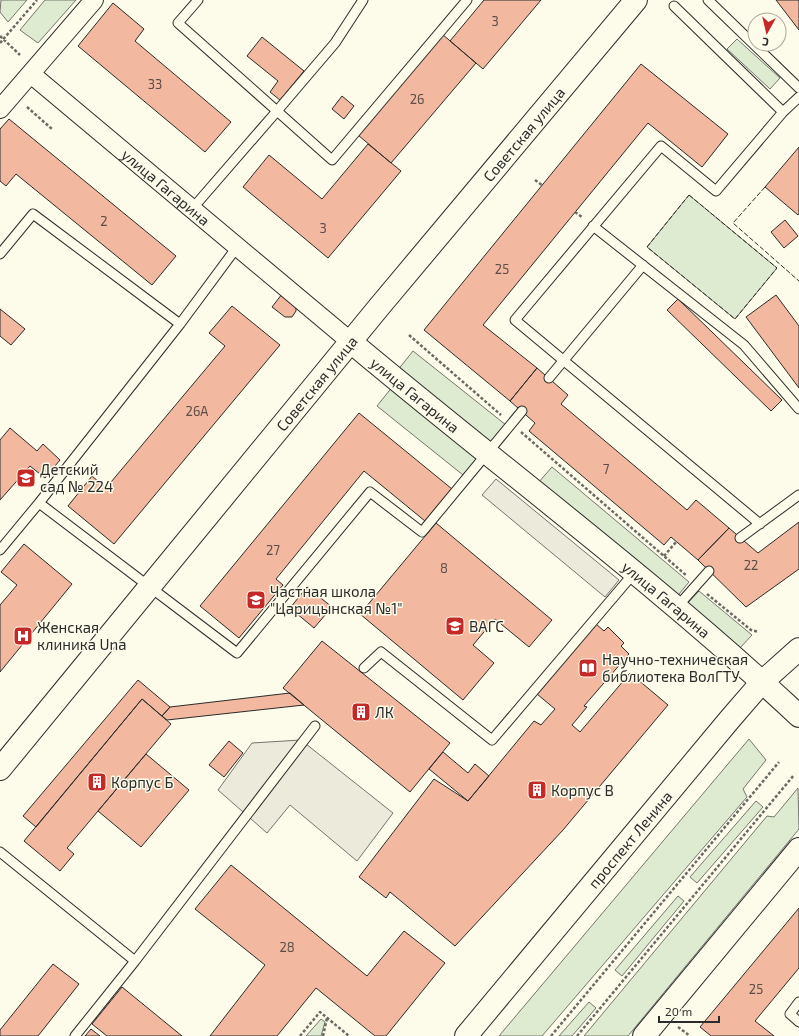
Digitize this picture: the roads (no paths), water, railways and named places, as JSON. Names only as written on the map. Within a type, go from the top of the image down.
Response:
[{"type":"street","points":[[0,109],[94,0]]},
{"type":"street","name":"Советская улица","points":[[0,769],[351,342],[636,0]]},
{"type":"street","name":"улица Гагарина","points":[[31,74],[351,342],[676,608],[799,716]]},
{"type":"street","name":"проспект Ленина","points":[[466,1036],[730,718],[762,682],[799,649]]},
{"type":"street","points":[[644,1036],[799,849]]},
{"type":"lane","points":[[198,0],[178,23],[332,160],[467,0]]},
{"type":"lane","points":[[192,209],[335,43],[364,0]]},
{"type":"lane","points":[[708,0],[799,88]]},
{"type":"lane","points":[[674,6],[783,112]]},
{"type":"lane","points":[[760,524],[515,320],[661,146],[716,191],[783,112],[799,97]]},
{"type":"lane","points":[[0,254],[33,214],[180,324]]},
{"type":"lane","points":[[593,226],[744,345],[799,409]]},
{"type":"lane","points":[[0,550],[40,503],[180,324],[237,247]]},
{"type":"lane","points":[[549,378],[643,265]]},
{"type":"lane","points":[[40,503],[237,653],[370,492],[422,532],[522,411]]},
{"type":"lane","points":[[740,538],[799,495]]},
{"type":"lane","points":[[676,608],[709,571]]},
{"type":"lane","points":[[364,668],[380,652],[492,740],[634,573]]},
{"type":"lane","points":[[75,1036],[135,961],[315,726]]},
{"type":"lane","points":[[0,852],[135,961]]},
{"type":"lane","points":[[799,1002],[790,1014],[799,1022]]},
{"type":"place","name":"Детский сад № 224","points":[[26,478]]},
{"type":"place","name":"Частная школа \"Царицынская №1\"","points":[[256,600]]},
{"type":"place","name":"ВАГС","points":[[455,626]]},
{"type":"place","name":"Женская клиника Una","points":[[23,636]]},
{"type":"place","name":"Научно-техническая библиотека ВолГТУ","points":[[588,668]]},
{"type":"place","name":"ЛК","points":[[361,712]]},
{"type":"place","name":"Корпус Б","points":[[97,782]]},
{"type":"place","name":"Корпус В","points":[[537,790]]}]
